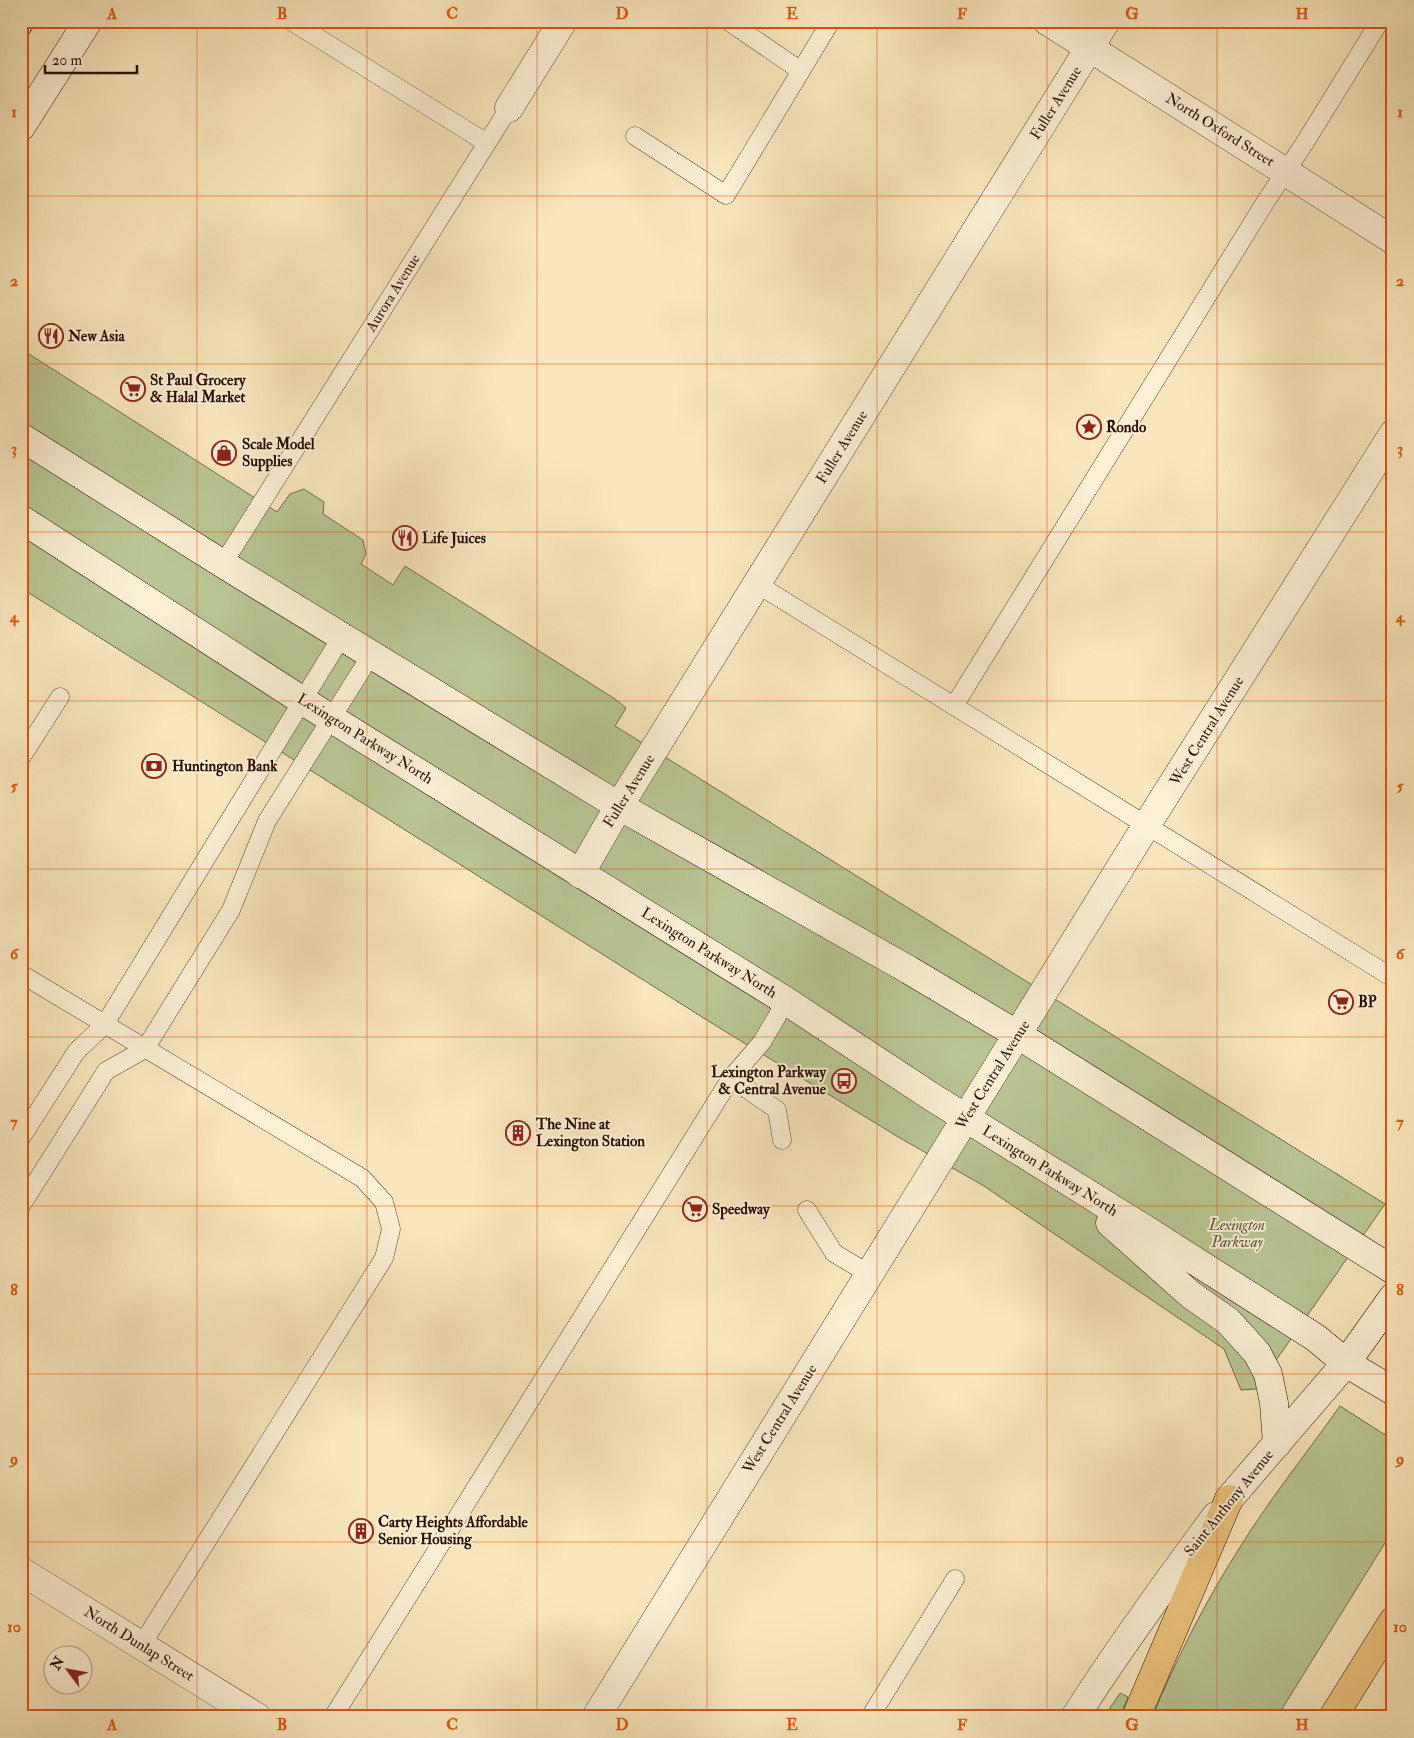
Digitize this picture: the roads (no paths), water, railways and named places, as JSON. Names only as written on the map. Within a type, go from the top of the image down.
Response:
[{"type":"highway","points":[[1136,1717],[1229,1499]]},
{"type":"highway","points":[[1333,1717],[1393,1620]]},
{"type":"main road","points":[[21,127],[88,21]]},
{"type":"main road","name":"Aurora Avenue","points":[[509,108],[563,21]]},
{"type":"main road","name":"North Oxford Street","points":[[1048,21],[1393,240]]},
{"type":"main road","name":"Fuller Avenue","points":[[580,874],[620,806],[1106,21]]},
{"type":"main road","name":"West Central Avenue","points":[[596,1717],[1146,826],[1393,434]]},
{"type":"main road","points":[[21,437],[370,655],[620,806],[909,970],[1018,1035],[1393,1270]]},
{"type":"main road","name":"Lexington Parkway North","points":[[21,519],[303,701],[786,1001],[965,1118],[1316,1338],[1346,1363],[1393,1391]]},
{"type":"main road","points":[[1057,1175],[1191,1296],[1228,1321],[1257,1353],[1268,1374],[1274,1403],[1277,1444]]},
{"type":"main road","name":"Saint Anthony Avenue","points":[[1075,1717],[1108,1665],[1168,1580],[1229,1499],[1346,1363],[1393,1298]]},
{"type":"main road","name":"North Dunlap Street","points":[[21,1571],[257,1717]]},
{"type":"lane","points":[[290,21],[486,143]]},
{"type":"lane","points":[[728,21],[801,71]]},
{"type":"lane","points":[[635,136],[726,195],[831,21]]},
{"type":"lane","points":[[954,706],[1380,21]]},
{"type":"lane","name":"Aurora Avenue","points":[[223,564],[509,108]]},
{"type":"lane","points":[[757,584],[1393,978]]},
{"type":"lane","points":[[21,1138],[76,1052],[105,1024],[342,636]]},
{"type":"lane","points":[[21,1206],[106,1071],[145,1049],[231,910],[266,821],[370,655]]},
{"type":"lane","points":[[21,758],[60,697]]},
{"type":"lane","points":[[21,974],[362,1178],[384,1202],[391,1229],[384,1258],[141,1646]]},
{"type":"lane","points":[[333,1717],[731,1078],[762,1042],[786,1001]]},
{"type":"lane","points":[[731,1078],[777,1110],[782,1140]]},
{"type":"lane","points":[[808,1210],[834,1253],[869,1274]]},
{"type":"lane","points":[[870,1717],[955,1579]]},
{"type":"tram line","points":[[21,46],[37,21]]},
{"type":"place","name":"New Asia","points":[[51,336]]},
{"type":"place","name":"St Paul Grocery & Halal Market","points":[[133,389]]},
{"type":"place","name":"Rondo","points":[[1089,427]]},
{"type":"place","name":"Scale Model Supplies","points":[[224,453]]},
{"type":"place","name":"Life Juices","points":[[405,538]]},
{"type":"place","name":"Huntington Bank","points":[[154,766]]},
{"type":"place","name":"BP","points":[[1341,1002]]},
{"type":"place","name":"Lexington Parkway & Central Avenue","points":[[844,1081]]},
{"type":"place","name":"The Nine at Lexington Station","points":[[518,1133]]},
{"type":"place","name":"Speedway","points":[[695,1209]]},
{"type":"place","name":"Carty Heights Affordable Senior Housing","points":[[361,1531]]},
{"type":"park label","name":"Lexington Parkway","points":[[1237,1234]]}]
